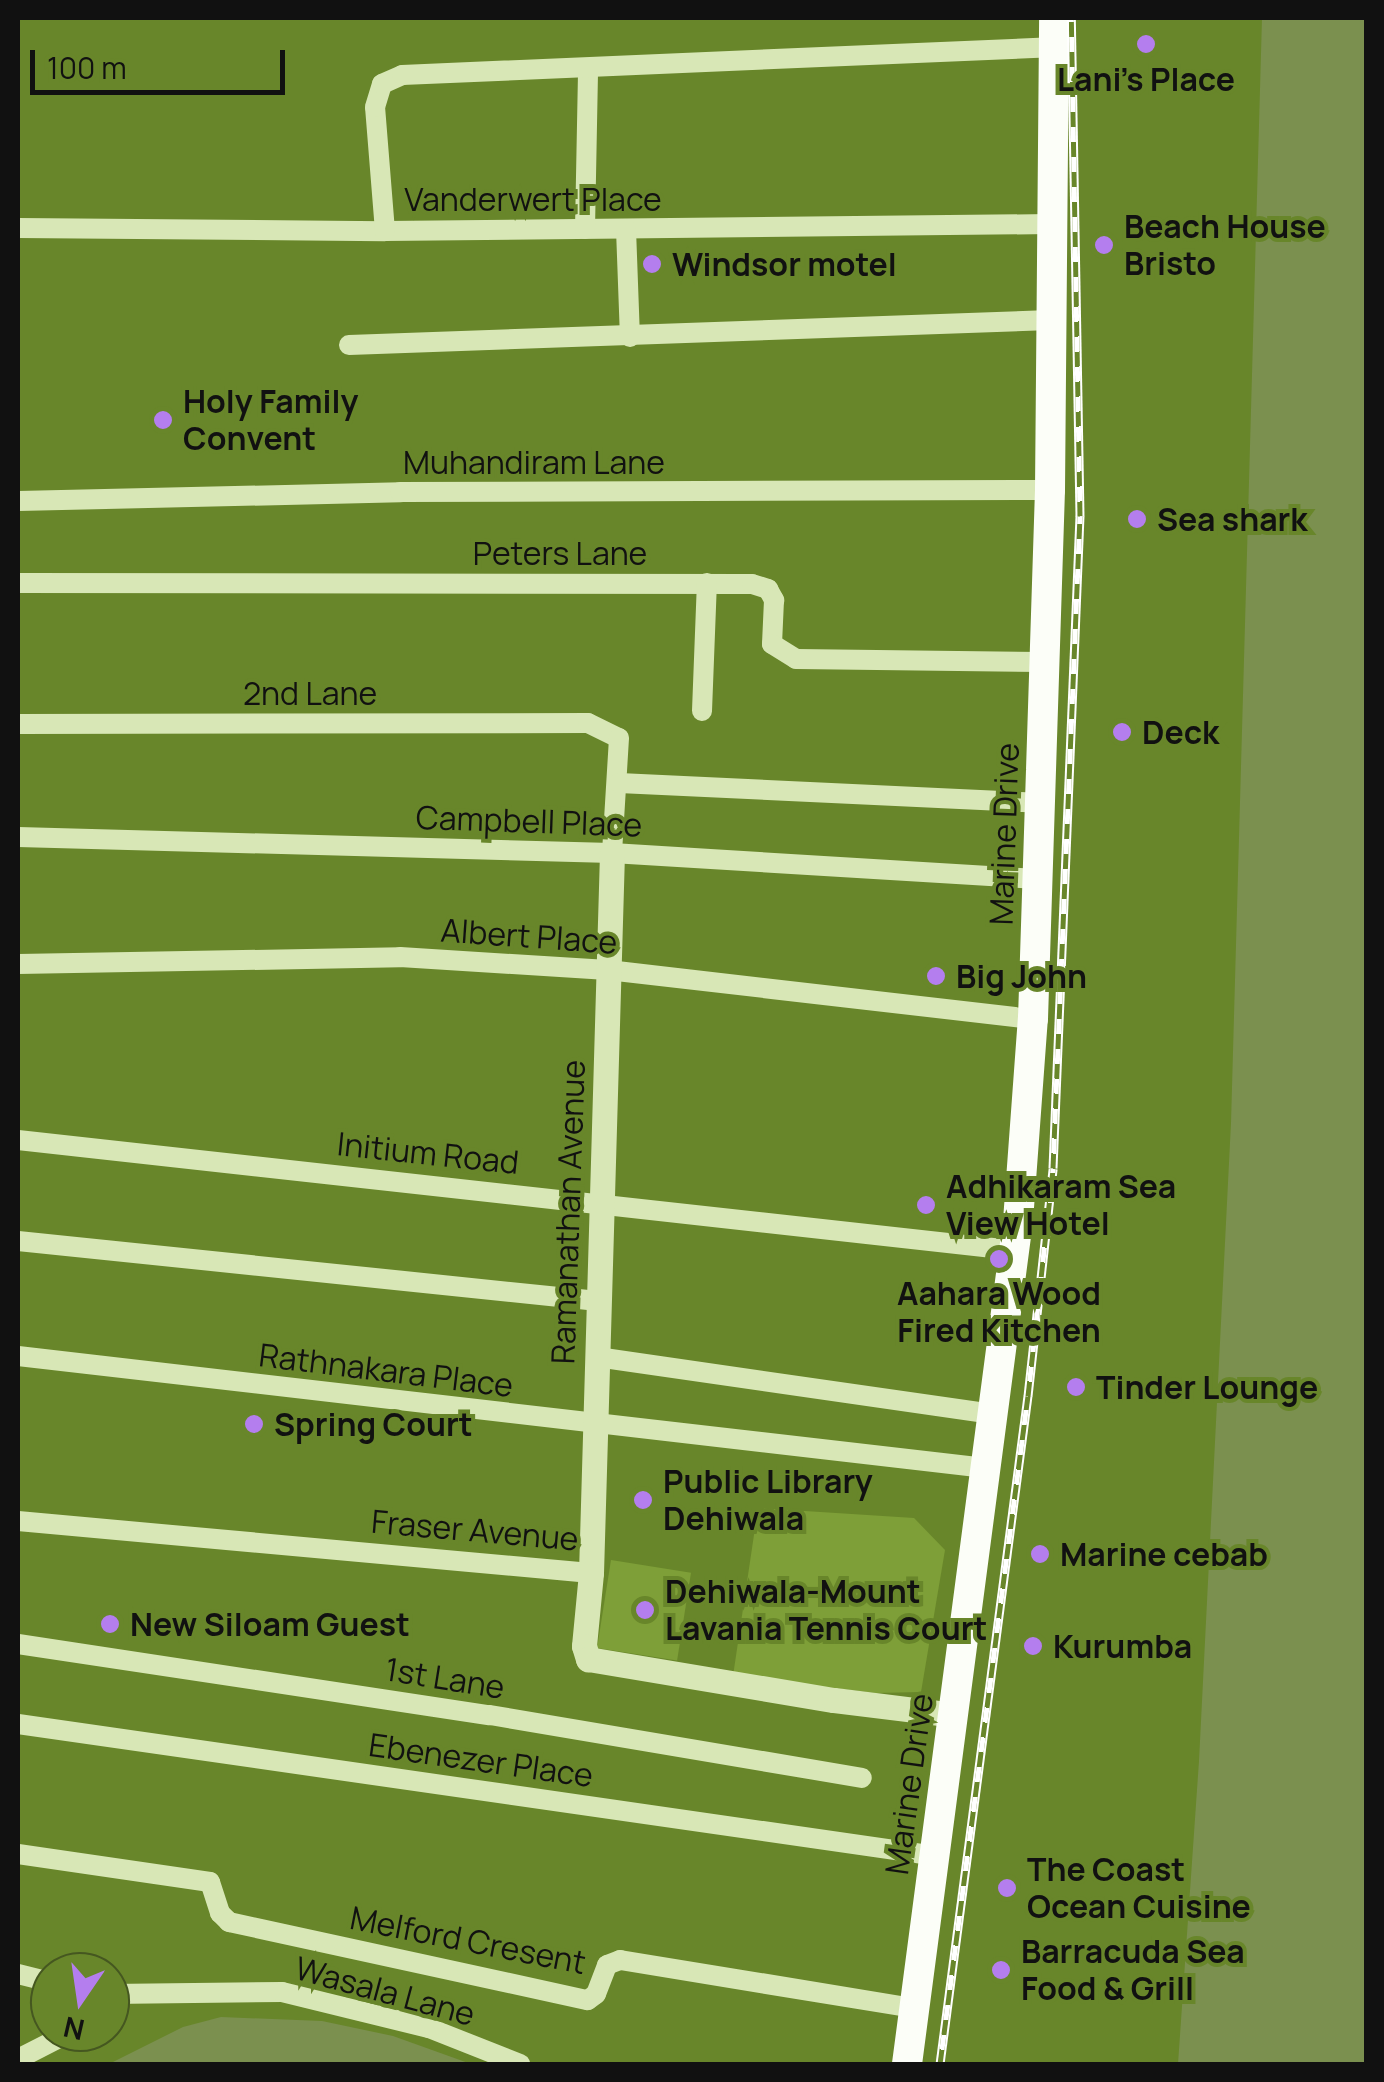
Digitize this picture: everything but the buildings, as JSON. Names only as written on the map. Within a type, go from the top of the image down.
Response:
[{"type":"main road","name":"Marine Drive","points":[[907,2064],[1011,1250],[1018,1221],[1033,1019],[1050,490],[1049,224],[1055,32]]},
{"type":"street","points":[[385,230],[375,107],[382,84],[402,75],[588,70],[1055,32]]},
{"type":"street","points":[[585,229],[588,70]]},
{"type":"street","name":"Vanderwert Place","points":[[18,228],[385,230],[1049,224]]},
{"type":"street","points":[[626,229],[630,336]]},
{"type":"street","points":[[348,346],[1051,320]]},
{"type":"street","name":"Muhandiram Lane","points":[[18,501],[400,492],[1050,490]]},
{"type":"street","name":"Peters Lane","points":[[18,583],[752,584],[768,589],[774,600],[772,644],[796,659],[1044,662]]},
{"type":"street","points":[[702,711],[707,583]]},
{"type":"street","name":"2nd Lane","points":[[18,724],[588,723],[618,738],[619,784]]},
{"type":"street","points":[[612,852],[619,784],[1041,803]]},
{"type":"street","name":"Campbell Place","points":[[18,836],[612,852],[1038,878]]},
{"type":"street","name":"Ramanathan Avenue","points":[[591,1573],[612,852]]},
{"type":"street","name":"Albert Place","points":[[18,964],[400,958],[608,970],[1033,1019]]},
{"type":"street","name":"Initium Road","points":[[18,1140],[599,1201],[1011,1250]]},
{"type":"street","points":[[18,1241],[598,1301]]},
{"type":"street","name":"Rathnakara Place","points":[[18,1356],[595,1426],[986,1468]]},
{"type":"street","points":[[597,1356],[992,1414]]},
{"type":"street","name":"Fraser Avenue","points":[[18,1521],[591,1573],[584,1646],[588,1659],[834,1700],[954,1715]]},
{"type":"street","name":"1st Lane","points":[[18,1644],[490,1715],[862,1778]]},
{"type":"street","name":"Ebenezer Place","points":[[18,1724],[936,1856]]},
{"type":"street","name":"Melford Cresent","points":[[18,1854],[210,1882],[220,1913],[229,1922],[588,2000],[596,1994],[607,1965],[620,1960],[913,2008]]},
{"type":"street","name":"Wasala Lane","points":[[130,1994],[282,1992],[428,2028],[520,2064]]},
{"type":"shaded area","points":[[1262,18],[1366,18],[1366,2064],[1178,2064],[1199,1761],[1231,1123]]},
{"type":"shaded area","points":[[758,1508],[914,1518],[945,1550],[921,1692],[876,1693],[733,1676]]},
{"type":"shaded area","name":"Dehiwala-Mount Lavania Tennis Court","points":[[611,1560],[691,1573],[677,1661],[597,1648]]},
{"type":"shaded area","points":[[221,2017],[322,2021],[393,2036],[471,2064],[109,2064],[183,2027]]},
{"type":"railway","points":[[940,2064],[1028,1396],[1053,1168],[1080,516],[1071,18]]},
{"type":"place","name":"Lani's Place","points":[[1146,44]]},
{"type":"place","name":"Beach House Bristo","points":[[1104,245]]},
{"type":"place","name":"Windsor motel","points":[[652,264]]},
{"type":"place","name":"Holy Family Convent","points":[[163,420]]},
{"type":"place","name":"Sea shark","points":[[1137,519]]},
{"type":"place","name":"Deck","points":[[1122,732]]},
{"type":"place","name":"Big John","points":[[936,976]]},
{"type":"place","name":"Adhikaram Sea View Hotel","points":[[926,1205]]},
{"type":"place","name":"Aahara Wood Fired Kitchen","points":[[999,1259]]},
{"type":"place","name":"Tinder Lounge","points":[[1076,1387]]},
{"type":"place","name":"Spring Court","points":[[254,1424]]},
{"type":"place","name":"Public Library Dehiwala","points":[[643,1500]]},
{"type":"place","name":"Marine cebab","points":[[1040,1554]]},
{"type":"place","name":"Dehiwala-Mount Lavania Tennis Court","points":[[645,1610]]},
{"type":"place","name":"New Siloam Guest","points":[[110,1624]]},
{"type":"place","name":"Kurumba","points":[[1033,1646]]},
{"type":"place","name":"The Coast Ocean Cuisine","points":[[1007,1888]]},
{"type":"place","name":"Barracuda Sea Food & Grill","points":[[1001,1970]]}]
